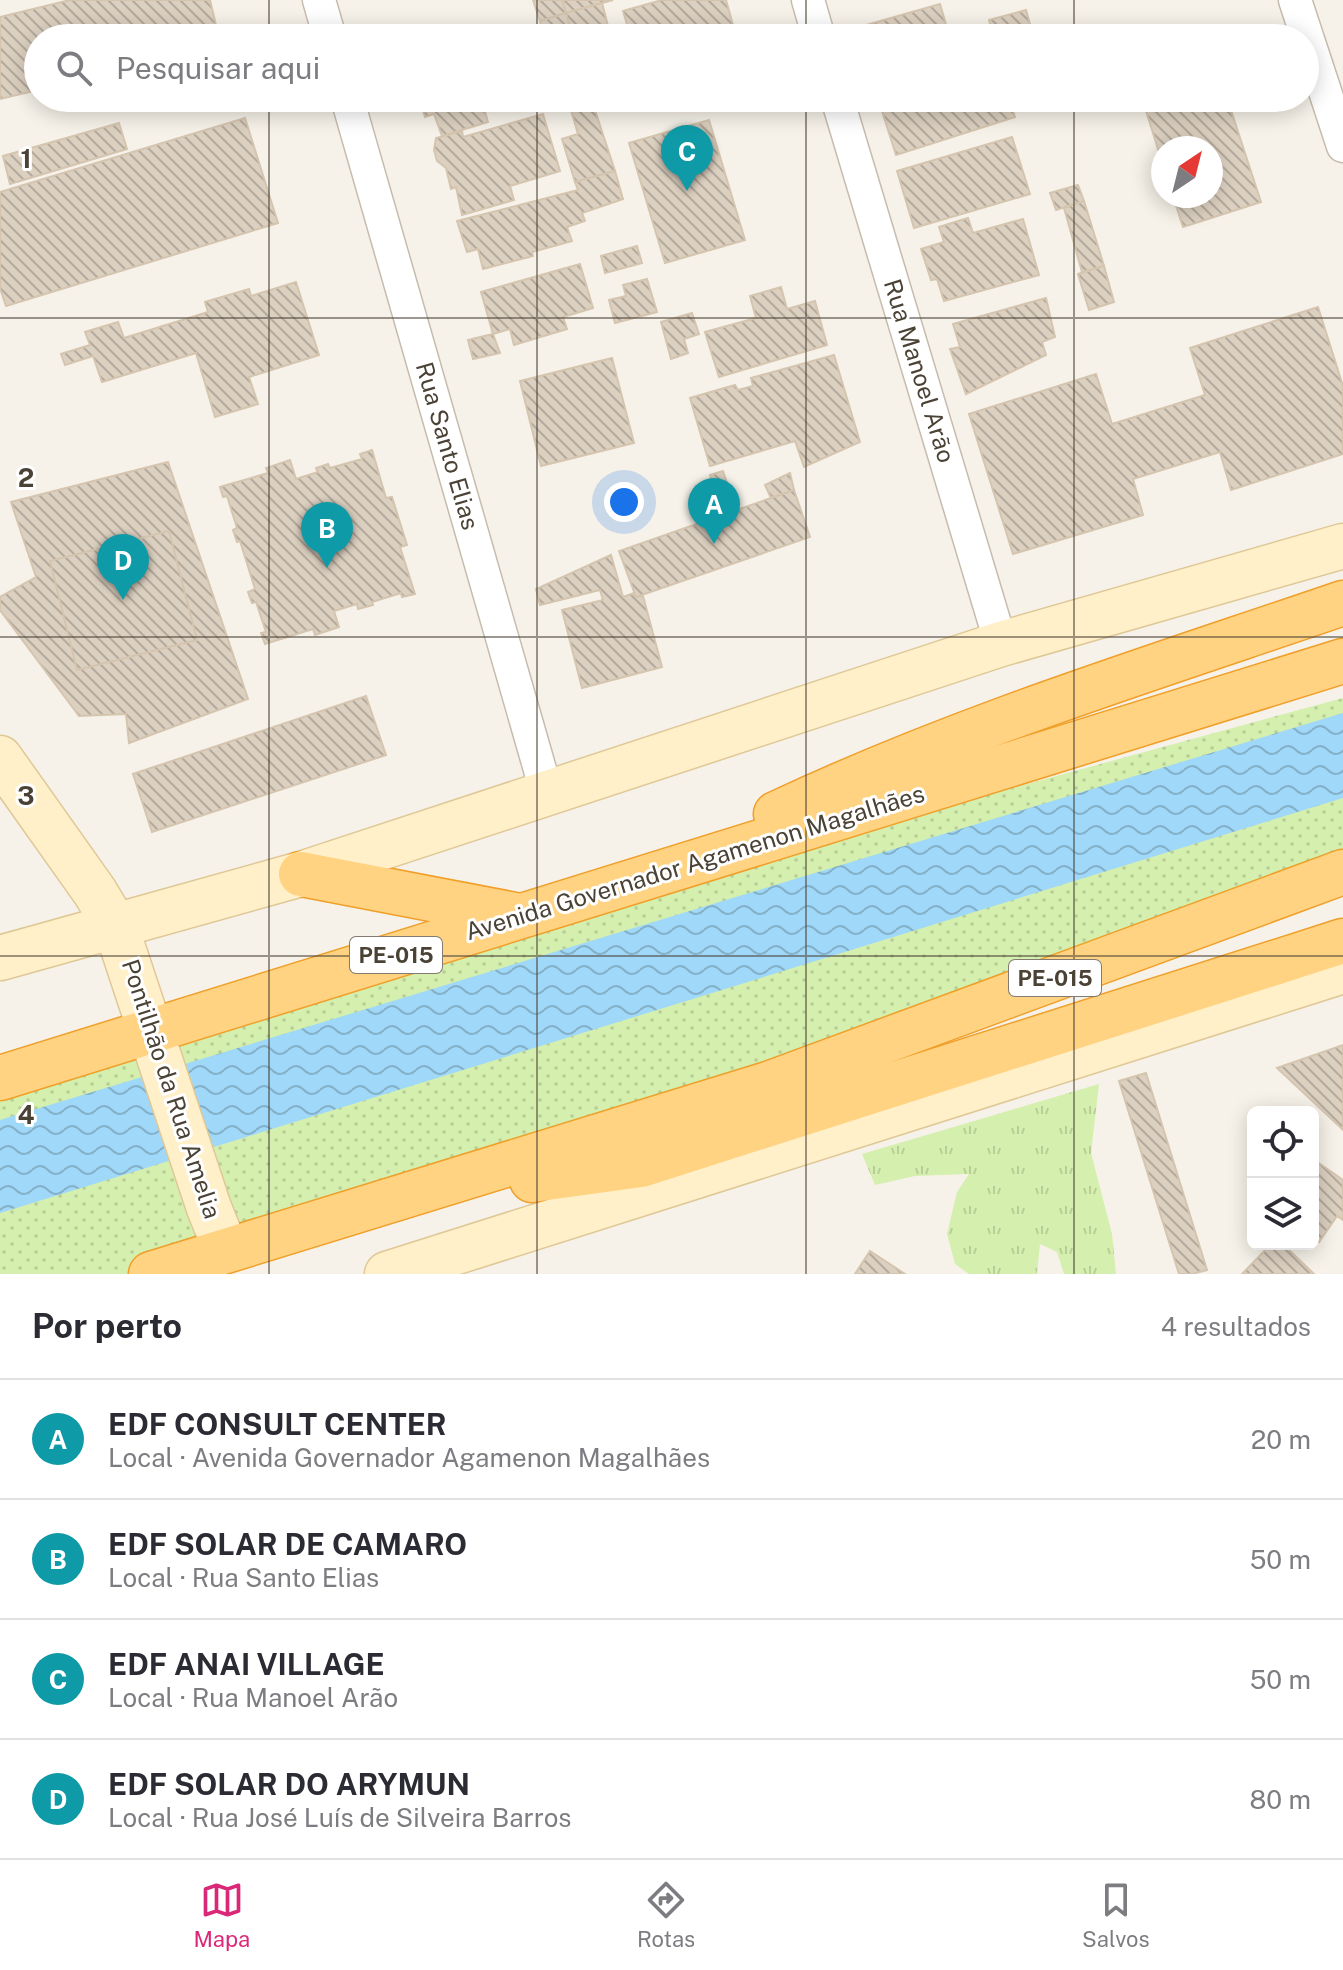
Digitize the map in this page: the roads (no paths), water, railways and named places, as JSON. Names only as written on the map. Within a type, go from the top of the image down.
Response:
[{"type":"highway","points":[[640,878],[852,779],[1033,709],[1343,603]]},
{"type":"highway","name":"Avenida Governador Agamenon Magalhães","points":[[0,1078],[157,1045],[521,916],[1343,661]]},
{"type":"highway","name":"PE-015","points":[[151,1274],[768,1084],[1343,872]]},
{"type":"highway","points":[[301,874],[521,916]]},
{"type":"highway","points":[[407,1197],[641,1165],[1343,941]]},
{"type":"main road","points":[[0,958],[301,874],[1001,644],[1343,546]]},
{"type":"main road","name":"Pontilhão da Rua Amelia","points":[[0,758],[95,892],[116,927],[209,1208],[226,1250]]},
{"type":"main road","points":[[387,1274],[1343,971]]},
{"type":"street","points":[[319,0],[326,24]]},
{"type":"street","points":[[808,0],[815,24]]},
{"type":"street","points":[[1295,0],[1303,24]]},
{"type":"street","points":[[1319,73],[1343,146]]},
{"type":"street","name":"Rua Santo Elias","points":[[351,112],[547,794]]},
{"type":"street","name":"Rua Manoel Arão","points":[[841,112],[1001,644]]},
{"type":"water","points":[[1343,713],[1343,798],[0,1213],[0,1120]]},
{"type":"place","name":"EDF ANAI VILLAGE","points":[[687,191]]},
{"type":"place","name":"EDF CONSULT CENTER","points":[[714,544]]},
{"type":"place","name":"EDF SOLAR DE CAMARO","points":[[327,568]]},
{"type":"place","name":"EDF SOLAR DO ARYMUN","points":[[123,600]]}]
